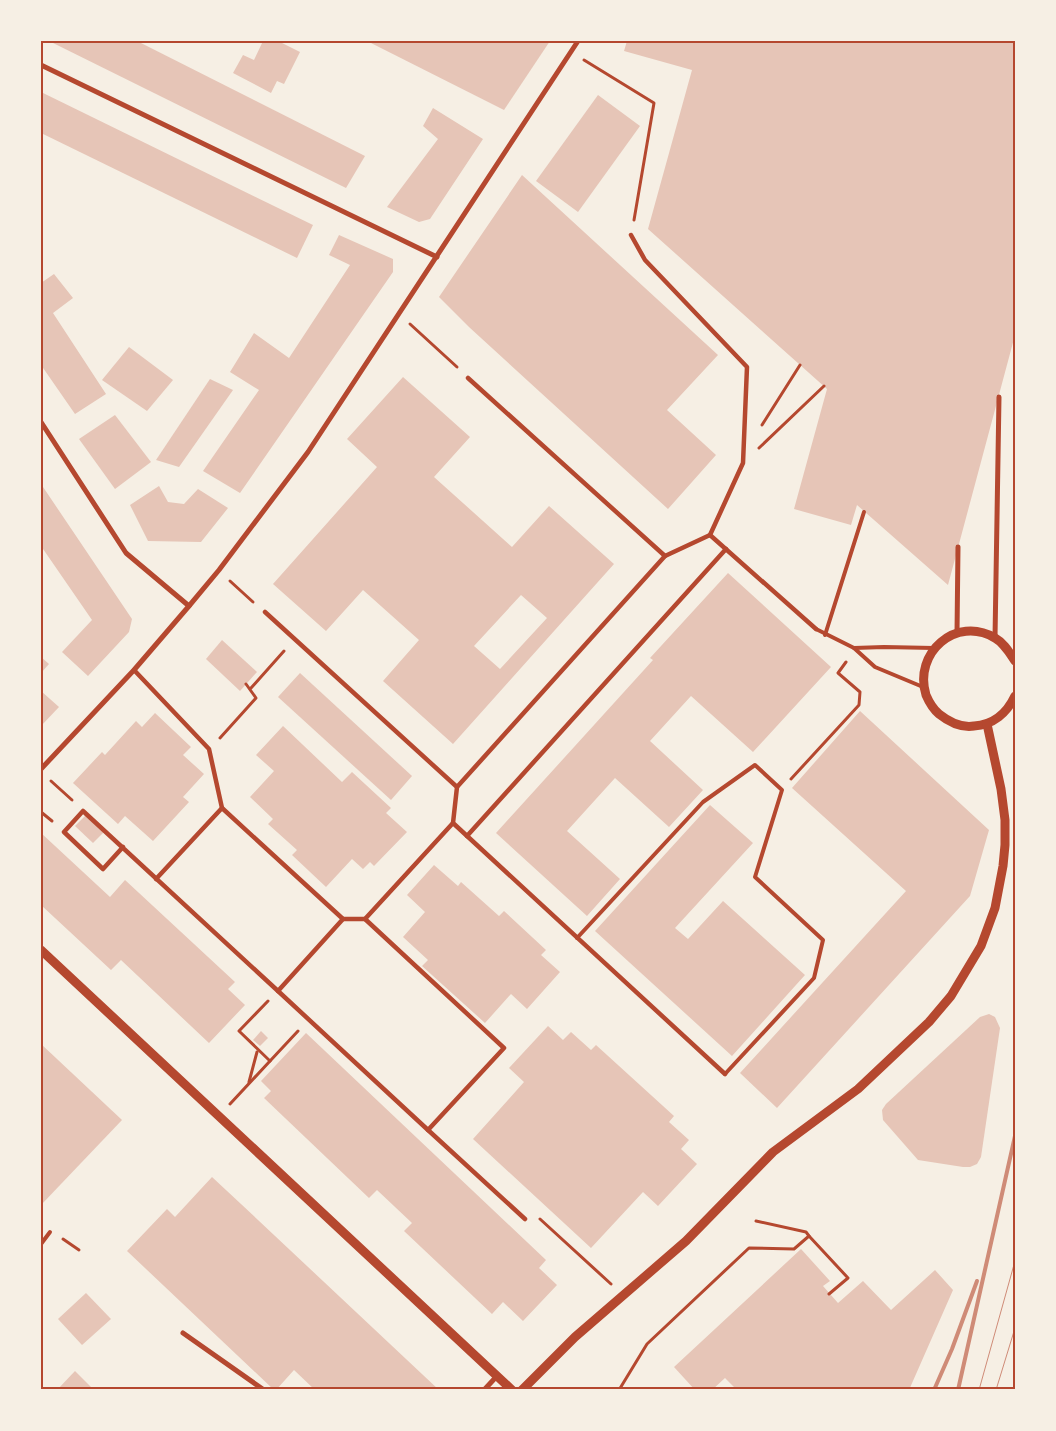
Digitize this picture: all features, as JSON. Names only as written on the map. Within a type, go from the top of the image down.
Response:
[{"type":"street","points":[[41,769],[134,670],[190,606],[308,452],[578,41]]},
{"type":"street","points":[[41,65],[436,257]]},
{"type":"street","points":[[365,919],[453,824],[457,787],[665,556],[710,535],[743,463],[747,367],[645,260],[631,235]]},
{"type":"street","points":[[468,378],[665,556]]},
{"type":"street","points":[[996,638],[999,397]]},
{"type":"street","points":[[41,422],[126,553],[190,606]]},
{"type":"street","points":[[710,535],[816,629]]},
{"type":"street","points":[[957,633],[958,547]]},
{"type":"street","points":[[467,836],[726,549]]},
{"type":"street","points":[[265,612],[457,787]]},
{"type":"street","points":[[1015,661],[1007,648],[996,638],[984,633],[970,631],[957,633],[945,639],[927,659],[923,673],[924,687],[928,700],[936,711],[947,720],[959,725],[973,727],[987,724],[1000,716],[1015,696]]},
{"type":"street","points":[[134,670],[209,749],[222,808],[343,919],[365,919],[504,1048],[428,1130]]},
{"type":"street","points":[[522,1390],[575,1337],[686,1241],[773,1152],[858,1089],[930,1022],[951,996],[981,946],[995,908],[1001,880],[1005,845],[1005,820],[1002,789],[987,724]]},
{"type":"street","points":[[156,879],[222,808]]},
{"type":"street","points":[[123,847],[103,869],[64,832],[83,811],[123,847],[525,1219]]},
{"type":"street","points":[[453,824],[725,1074]]},
{"type":"street","points":[[278,991],[343,919]]},
{"type":"street","points":[[41,950],[512,1390]]},
{"type":"street","points":[[183,1333],[264,1390]]},
{"type":"street","points":[[484,1390],[497,1376]]},
{"type":"lane","points":[[825,635],[864,512]]},
{"type":"lane","points":[[816,629],[854,648],[875,667],[924,687]]},
{"type":"lane","points":[[854,648],[935,648]]},
{"type":"lane","points":[[577,938],[703,802],[755,766],[782,790],[755,877],[823,940],[814,978],[725,1074]]},
{"type":"lane","points":[[41,1244],[50,1232]]},
{"type":"path","points":[[572,52],[654,103],[631,235]]},
{"type":"path","points":[[399,314],[468,378]]},
{"type":"path","points":[[766,418],[800,365]]},
{"type":"path","points":[[743,463],[824,386]]},
{"type":"path","points":[[218,570],[265,612]]},
{"type":"path","points":[[251,688],[295,640]]},
{"type":"path","points":[[782,790],[859,706],[860,692],[838,673],[854,648]]},
{"type":"path","points":[[209,749],[256,698],[251,688],[246,684]]},
{"type":"path","points":[[47,777],[73,801]]},
{"type":"path","points":[[41,812],[45,815]]},
{"type":"path","points":[[270,1061],[239,1031],[278,991]]},
{"type":"path","points":[[219,1116],[309,1020]]},
{"type":"path","points":[[248,1085],[258,1052]]},
{"type":"path","points":[[525,1219],[532,1212],[622,1295]]},
{"type":"path","points":[[756,1221],[806,1232],[848,1278],[830,1294]]},
{"type":"path","points":[[619,1390],[647,1344],[749,1248],[794,1249],[809,1236]]},
{"type":"building","points":[[49,41],[137,41],[365,156],[346,188]]},
{"type":"building","points":[[263,41],[278,41],[300,52],[284,84],[277,81],[271,93],[233,73],[243,55],[254,60]]},
{"type":"building","points":[[367,41],[550,41],[504,110]]},
{"type":"building","points":[[627,41],[1015,41],[1015,335],[948,585],[857,505],[851,525],[794,509],[827,389],[648,229],[692,70],[624,51]]},
{"type":"building","points":[[41,92],[313,225],[297,258],[41,133]]},
{"type":"building","points":[[598,95],[640,126],[578,212],[536,181]]},
{"type":"building","points":[[433,108],[483,139],[430,219],[419,222],[387,207],[438,139],[423,126]]},
{"type":"building","points":[[522,175],[718,355],[667,410],[716,455],[668,509],[469,327],[439,297]]},
{"type":"building","points":[[339,235],[393,259],[393,272],[240,493],[203,471],[259,390],[230,372],[254,333],[289,358],[350,265],[329,255]]},
{"type":"building","points":[[54,274],[73,298],[53,313],[106,394],[75,414],[41,365],[41,283]]},
{"type":"building","points":[[129,347],[173,380],[147,411],[102,380]]},
{"type":"building","points":[[403,377],[470,437],[434,477],[512,547],[549,506],[614,564],[453,744],[383,681],[419,640],[363,590],[326,631],[273,584],[377,467],[347,439]],"holes":[[[521,595],[547,618],[500,669],[474,646]]]},
{"type":"building","points":[[210,379],[233,390],[179,467],[156,460]]},
{"type":"building","points":[[115,415],[151,462],[115,489],[79,439]]},
{"type":"building","points":[[41,484],[132,619],[129,632],[88,676],[62,652],[92,620],[41,546]]},
{"type":"building","points":[[159,486],[168,502],[184,504],[198,489],[228,508],[201,542],[148,541],[130,505]]},
{"type":"building","points":[[728,573],[831,667],[753,752],[691,696],[650,741],[703,790],[669,827],[615,778],[567,831],[620,879],[587,916],[496,833],[653,660],[650,658]]},
{"type":"building","points":[[222,640],[257,672],[240,691],[206,659]]},
{"type":"building","points":[[41,657],[49,664],[41,673]]},
{"type":"building","points":[[300,673],[412,776],[391,800],[278,697]]},
{"type":"building","points":[[41,691],[59,707],[41,726]]},
{"type":"building","points":[[860,711],[989,830],[970,896],[777,1108],[740,1073],[906,891],[792,788]]},
{"type":"building","points":[[155,713],[191,747],[183,755],[204,774],[183,797],[189,802],[153,841],[125,816],[118,824],[73,783],[102,752],[105,755],[136,721],[142,727]]},
{"type":"building","points":[[283,726],[342,782],[352,772],[391,808],[386,813],[407,832],[374,866],[370,862],[363,869],[352,859],[326,887],[292,855],[297,850],[268,824],[273,819],[250,797],[274,771],[256,755]]},
{"type":"building","points":[[710,805],[753,843],[675,928],[688,939],[723,901],[805,975],[732,1056],[595,931]]},
{"type":"building","points":[[86,815],[104,832],[93,843],[75,826]]},
{"type":"building","points":[[41,833],[110,897],[125,880],[235,982],[228,989],[245,1005],[209,1043],[121,960],[111,970],[41,905]]},
{"type":"building","points":[[434,865],[458,886],[461,882],[499,916],[504,911],[546,950],[541,955],[560,972],[527,1009],[511,994],[485,1023],[422,966],[428,960],[403,937],[425,912],[407,895]]},
{"type":"building","points":[[989,1014],[995,1017],[1000,1028],[981,1157],[977,1164],[970,1167],[918,1160],[883,1120],[882,1110],[886,1104],[980,1017]]},
{"type":"building","points":[[548,1026],[563,1040],[571,1032],[591,1050],[596,1045],[674,1116],[669,1122],[689,1140],[681,1149],[697,1164],[658,1206],[643,1192],[591,1248],[473,1139],[524,1082],[509,1068]]},
{"type":"building","points":[[261,1031],[268,1038],[260,1046],[253,1040]]},
{"type":"building","points":[[306,1033],[546,1260],[539,1268],[557,1285],[523,1321],[503,1302],[492,1314],[404,1231],[412,1223],[377,1190],[369,1198],[264,1098],[271,1091],[261,1081]]},
{"type":"building","points":[[41,1044],[122,1120],[41,1205]]},
{"type":"building","points":[[212,1177],[439,1390],[315,1390],[294,1370],[274,1390],[127,1251],[167,1209],[175,1217]]},
{"type":"building","points":[[801,1249],[830,1281],[823,1286],[838,1303],[863,1281],[891,1310],[935,1270],[953,1290],[909,1390],[737,1390],[725,1378],[712,1390],[695,1390],[674,1367]]},
{"type":"building","points":[[86,1293],[111,1319],[82,1345],[58,1319]]},
{"type":"building","points":[[75,1371],[94,1390],[57,1390]]},
{"type":"tram line","points":[[979,1390],[1015,1261]]},
{"type":"tram line","points":[[996,1390],[1015,1328]]},
{"type":"railway","points":[[958,1390],[1015,1136]]},
{"type":"railway","points":[[934,1390],[952,1349],[977,1281]]}]
